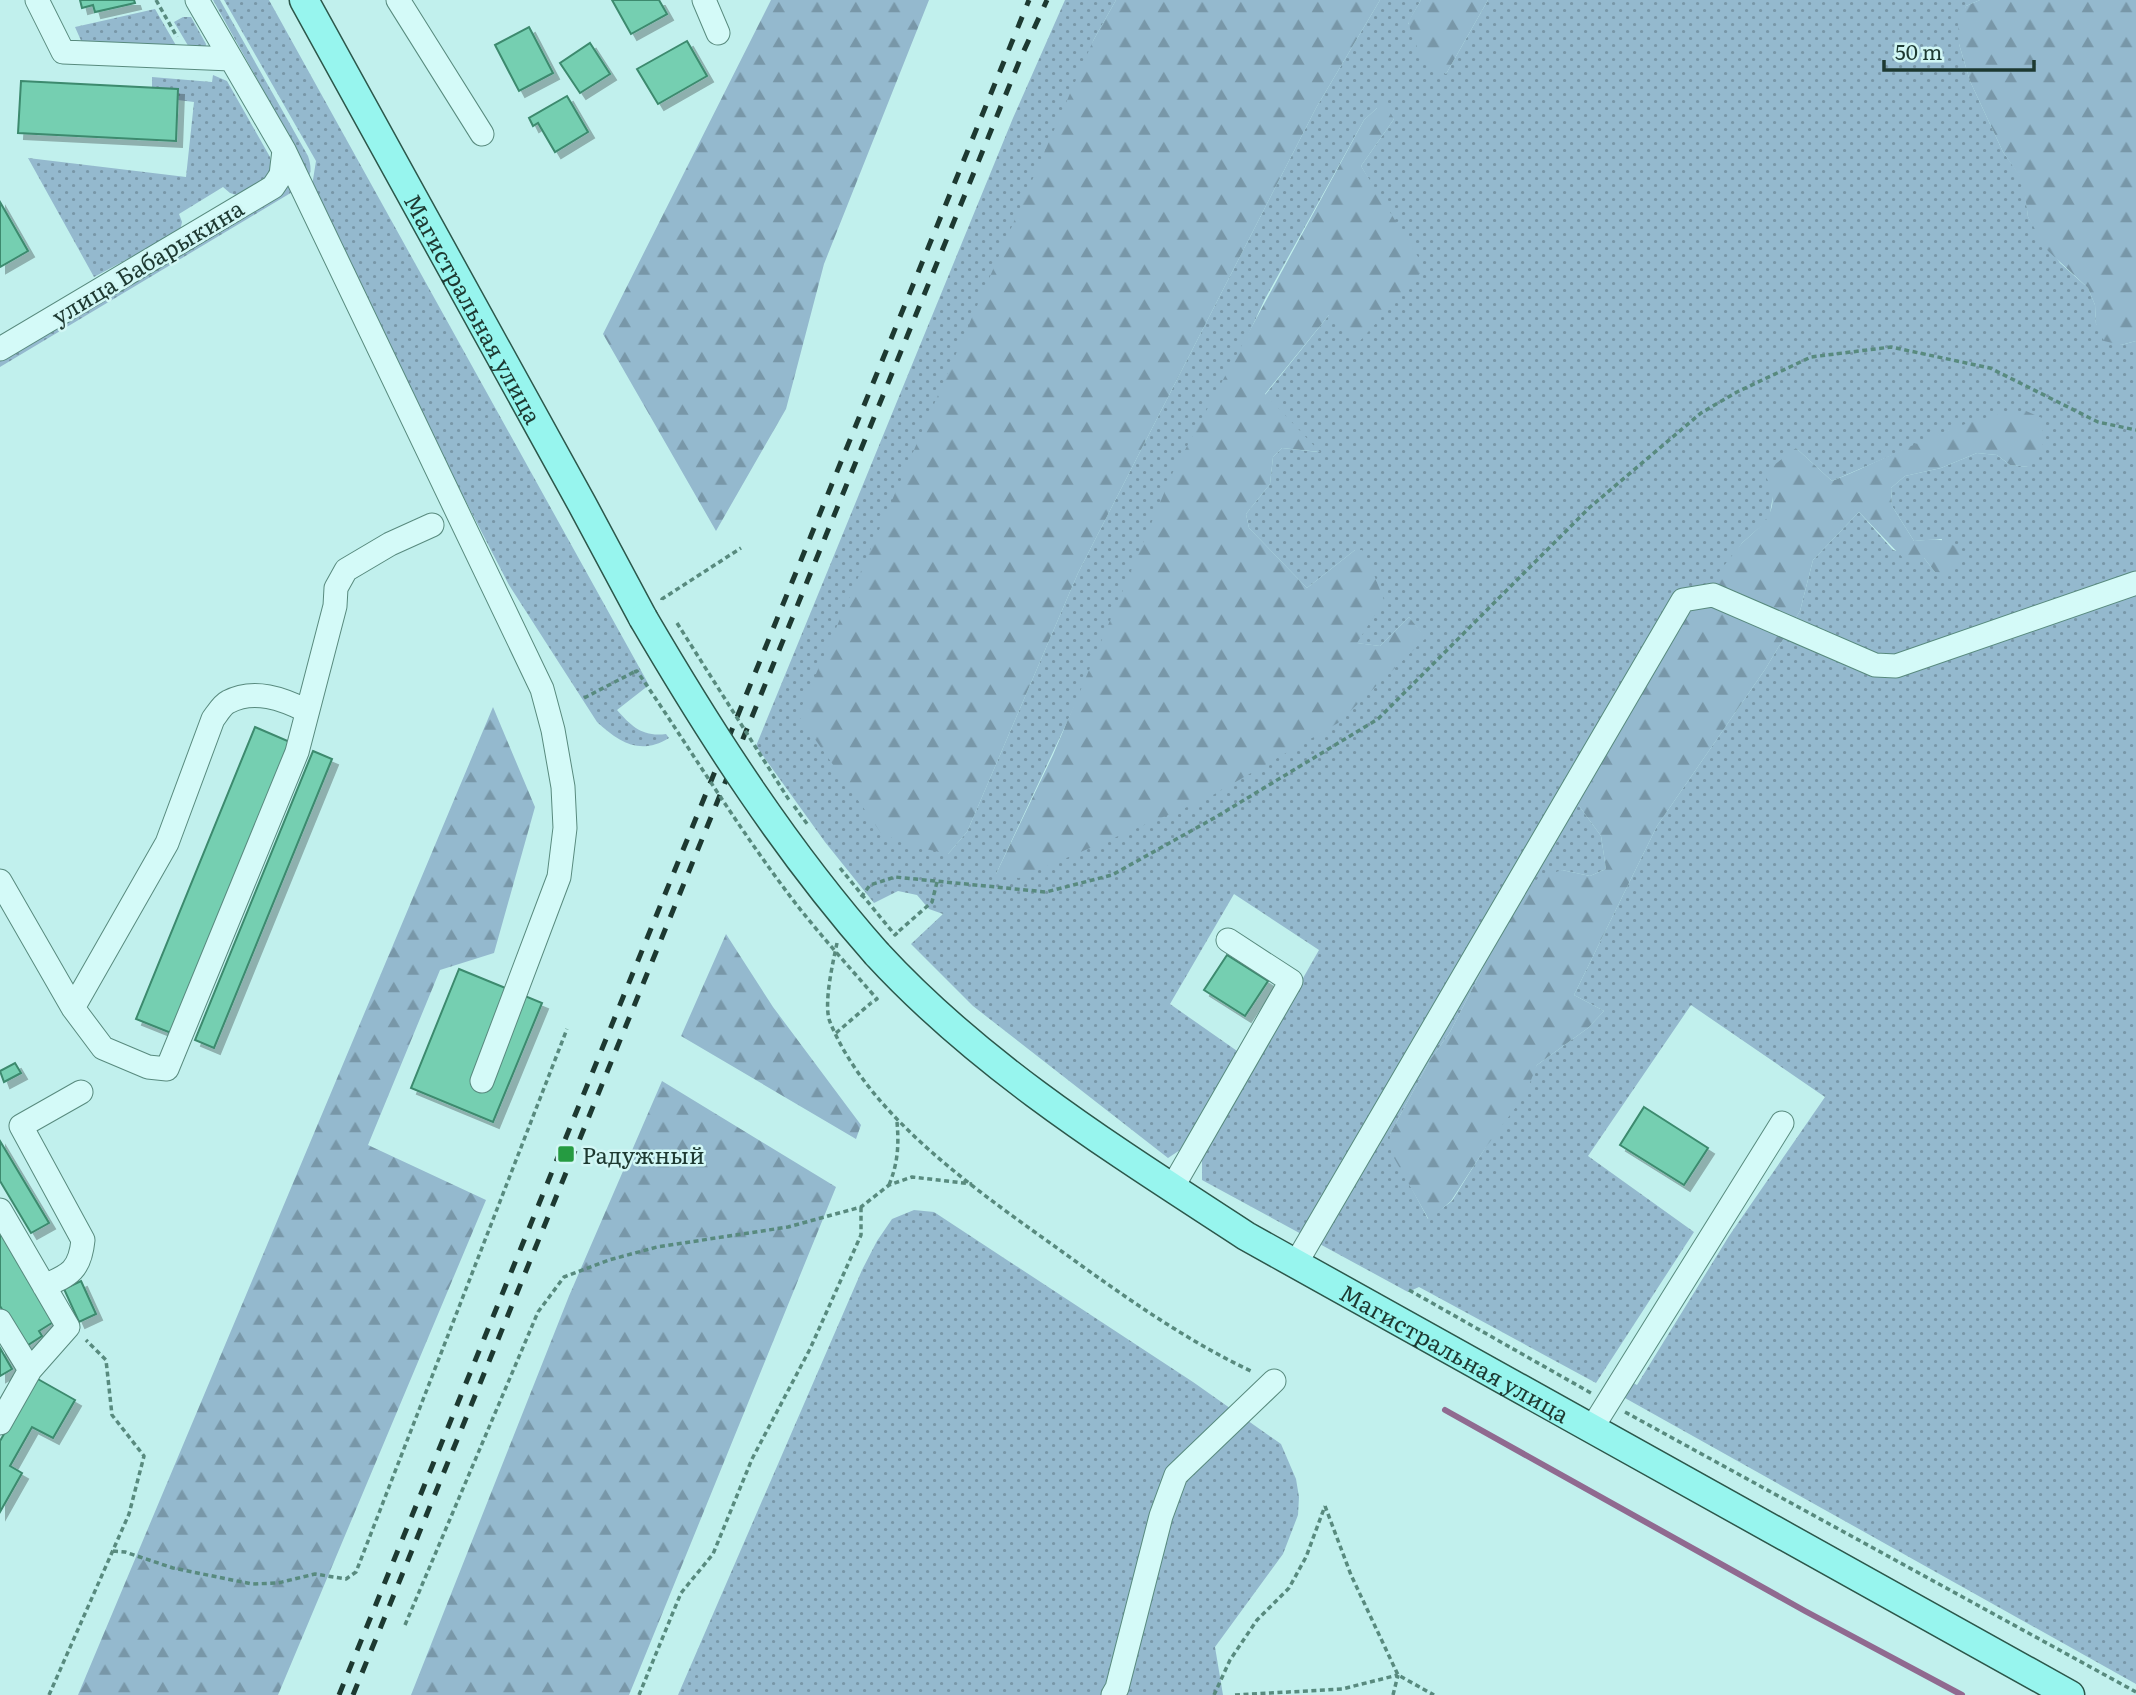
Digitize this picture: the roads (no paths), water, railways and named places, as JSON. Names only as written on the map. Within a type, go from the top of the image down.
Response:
[{"type":"main road","name":"Магистральная улица","points":[[304,0],[652,608],[731,763],[837,909],[903,983],[951,1027],[1024,1086],[1246,1236],[2070,1695]]},
{"type":"street","points":[[37,0],[63,52],[231,59]]},
{"type":"street","points":[[197,0],[284,157],[542,689],[553,730],[563,788],[564,818],[559,877],[482,1081]]},
{"type":"street","points":[[398,0],[482,134]]},
{"type":"street","points":[[704,0],[718,33]]},
{"type":"street","name":"улица Бабарыкина","points":[[0,349],[273,187],[281,175],[284,157]]},
{"type":"street","points":[[0,881],[73,1008],[103,1048],[148,1067],[167,1069],[297,752],[335,606],[336,588],[346,570],[390,544],[432,525]]},
{"type":"street","points":[[1295,1265],[1683,600],[1713,595],[1875,665],[1896,666],[2136,583]]},
{"type":"street","points":[[73,1008],[167,843],[213,719],[226,703],[261,694],[292,703],[307,711]]},
{"type":"street","points":[[1172,1188],[1291,981],[1228,940]]},
{"type":"street","points":[[44,1286],[68,1275],[78,1265],[83,1240],[21,1126],[81,1092]]},
{"type":"street","points":[[1592,1428],[1782,1123]]},
{"type":"street","points":[[0,1210],[68,1327],[30,1370],[0,1423]]},
{"type":"street","points":[[0,1321],[30,1370]]},
{"type":"street","points":[[1113,1695],[1161,1516],[1176,1475],[1274,1381]]},
{"type":"waterway","points":[[1445,1410],[1805,1611],[1962,1695]]},
{"type":"railway","points":[[339,1695],[1029,0]]},
{"type":"railway","points":[[353,1695],[1021,57],[1047,0]]},
{"type":"place","name":"Радужный","points":[[566,1154]]}]
